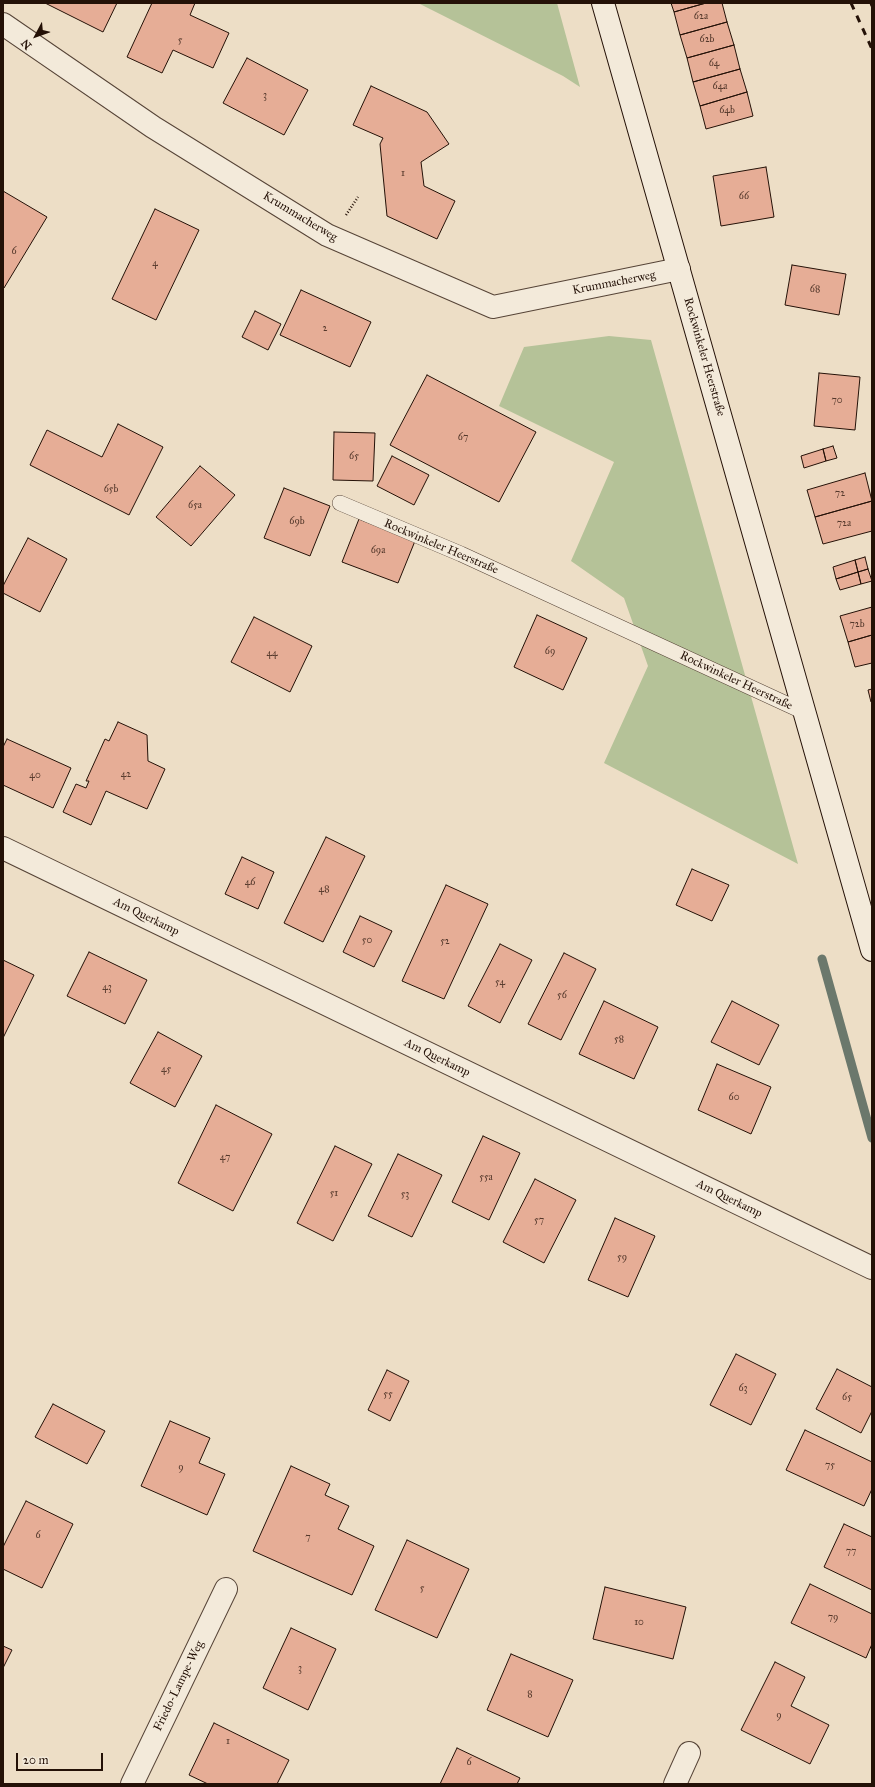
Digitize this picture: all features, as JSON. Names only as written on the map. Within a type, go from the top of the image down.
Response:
[{"type":"street","name":"Rockwinkeler Heerstraße","points":[[603,3],[804,712],[869,926],[872,950]]},
{"type":"street","name":"Krummacherweg","points":[[3,24],[153,127],[327,235],[493,307],[679,269]]},
{"type":"street","name":"Am Querkamp","points":[[3,848],[872,1268]]},
{"type":"street","name":"Friedo-Lampe-Weg","points":[[132,1784],[226,1589]]},
{"type":"street","points":[[675,1784],[689,1753]]},
{"type":"lane","name":"Rockwinkeler Heerstraße","points":[[340,503],[461,554],[804,712]]},
{"type":"green space","points":[[418,3],[557,3],[580,87],[563,76]]},
{"type":"green space","points":[[609,336],[651,340],[798,864],[604,763],[648,666],[624,598],[571,561],[614,462],[499,406],[524,347]]},
{"type":"building","points":[[45,3],[117,3],[103,32]]},
{"type":"building","points":[[152,3],[195,3],[190,15],[229,33],[213,68],[173,50],[162,73],[127,57]]},
{"type":"building","points":[[671,3],[706,3],[674,12]]},
{"type":"building","points":[[706,3],[722,3],[727,22],[680,35],[674,12]]},
{"type":"building","points":[[727,22],[734,45],[687,58],[680,35]]},
{"type":"building","points":[[734,45],[740,69],[693,82],[687,58]]},
{"type":"building","points":[[247,58],[308,90],[284,135],[223,103]]},
{"type":"building","points":[[740,69],[747,92],[700,106],[693,82]]},
{"type":"building","points":[[371,86],[427,112],[449,144],[421,162],[424,186],[455,201],[437,239],[387,216],[380,144],[383,138],[353,125]]},
{"type":"building","points":[[747,92],[753,116],[706,129],[700,106]]},
{"type":"building","points":[[766,167],[774,217],[721,226],[713,176]]},
{"type":"building","points":[[3,191],[47,217],[4,288],[3,287]]},
{"type":"building","points":[[155,209],[199,230],[156,320],[112,299]]},
{"type":"building","points":[[792,265],[846,274],[839,315],[785,305]]},
{"type":"building","points":[[301,290],[371,322],[350,367],[280,335]]},
{"type":"building","points":[[255,311],[281,324],[268,350],[242,337]]},
{"type":"building","points":[[819,373],[860,377],[855,430],[814,426]]},
{"type":"building","points":[[427,375],[536,432],[499,502],[390,445]]},
{"type":"building","points":[[118,424],[163,447],[129,515],[30,465],[47,430],[102,457]]},
{"type":"building","points":[[334,432],[375,433],[373,481],[333,480]]},
{"type":"building","points":[[833,446],[837,458],[826,461],[823,449]]},
{"type":"building","points":[[823,449],[826,461],[804,468],[801,456]]},
{"type":"building","points":[[392,456],[429,475],[414,505],[377,486]]},
{"type":"building","points":[[200,466],[235,495],[191,546],[156,517]]},
{"type":"building","points":[[865,473],[872,501],[815,517],[807,490]]},
{"type":"building","points":[[284,488],[330,506],[310,556],[264,538]]},
{"type":"building","points":[[872,501],[872,531],[823,544],[815,517]]},
{"type":"building","points":[[359,519],[415,541],[398,583],[342,562]]},
{"type":"building","points":[[28,538],[67,559],[40,612],[3,593],[3,586]]},
{"type":"building","points":[[865,557],[868,569],[858,572],[855,560]]},
{"type":"building","points":[[855,560],[858,572],[836,579],[833,567]]},
{"type":"building","points":[[868,569],[872,581],[861,584],[858,572]]},
{"type":"building","points":[[858,572],[861,584],[840,590],[836,579]]},
{"type":"building","points":[[872,607],[872,635],[848,642],[840,616]]},
{"type":"building","points":[[537,615],[587,638],[563,690],[514,667]]},
{"type":"building","points":[[254,617],[312,646],[290,692],[231,662]]},
{"type":"building","points":[[872,635],[872,663],[855,667],[848,642]]},
{"type":"building","points":[[872,689],[872,701],[871,702],[868,690]]},
{"type":"building","points":[[118,722],[147,735],[148,761],[165,769],[147,809],[106,791],[91,825],[63,812],[76,784],[86,788],[89,781],[86,781],[105,739],[109,741]]},
{"type":"building","points":[[7,739],[71,768],[53,808],[3,785],[3,747]]},
{"type":"building","points":[[326,837],[365,856],[323,942],[284,923]]},
{"type":"building","points":[[242,857],[274,872],[258,909],[225,894]]},
{"type":"building","points":[[692,869],[729,885],[712,921],[676,905]]},
{"type":"building","points":[[446,885],[488,904],[444,999],[402,981]]},
{"type":"building","points":[[360,916],[392,931],[374,967],[343,952]]},
{"type":"building","points":[[500,944],[532,960],[500,1023],[468,1006]]},
{"type":"building","points":[[89,952],[147,980],[125,1024],[67,996]]},
{"type":"building","points":[[564,953],[596,969],[561,1040],[528,1024]]},
{"type":"building","points":[[3,960],[34,975],[3,1038]]},
{"type":"building","points":[[604,1001],[658,1027],[634,1079],[579,1054]]},
{"type":"building","points":[[732,1001],[779,1025],[759,1065],[711,1042]]},
{"type":"building","points":[[158,1032],[202,1056],[175,1107],[130,1083]]},
{"type":"building","points":[[717,1064],[771,1087],[751,1134],[698,1110]]},
{"type":"building","points":[[216,1105],[272,1134],[233,1211],[178,1183]]},
{"type":"building","points":[[483,1136],[520,1153],[489,1220],[452,1202]]},
{"type":"building","points":[[335,1146],[372,1164],[333,1241],[297,1223]]},
{"type":"building","points":[[398,1154],[442,1175],[412,1237],[368,1216]]},
{"type":"building","points":[[535,1179],[576,1200],[544,1263],[503,1242]]},
{"type":"building","points":[[615,1218],[655,1236],[628,1297],[588,1280]]},
{"type":"building","points":[[736,1354],[776,1374],[751,1425],[710,1405]]},
{"type":"building","points":[[837,1369],[872,1387],[872,1411],[861,1433],[816,1409]]},
{"type":"building","points":[[387,1370],[409,1381],[390,1421],[368,1410]]},
{"type":"building","points":[[53,1404],[105,1431],[87,1464],[35,1437]]},
{"type":"building","points":[[170,1421],[210,1438],[199,1463],[225,1474],[207,1515],[141,1486]]},
{"type":"building","points":[[805,1430],[872,1462],[872,1489],[864,1506],[786,1470]]},
{"type":"building","points":[[291,1466],[330,1484],[325,1495],[349,1506],[338,1529],[374,1546],[352,1595],[253,1551]]},
{"type":"building","points":[[26,1501],[73,1524],[42,1588],[3,1569],[3,1547]]},
{"type":"building","points":[[844,1524],[872,1537],[872,1590],[824,1567]]},
{"type":"building","points":[[407,1540],[469,1569],[437,1638],[375,1610]]},
{"type":"building","points":[[810,1584],[872,1614],[872,1644],[866,1658],[791,1623]]},
{"type":"building","points":[[605,1587],[686,1607],[673,1659],[593,1639]]},
{"type":"building","points":[[291,1628],[336,1649],[308,1710],[263,1688]]},
{"type":"building","points":[[3,1646],[12,1650],[3,1668]]},
{"type":"building","points":[[511,1654],[573,1680],[548,1737],[487,1710]]},
{"type":"building","points":[[775,1662],[805,1677],[791,1706],[829,1725],[810,1764],[741,1730]]},
{"type":"building","points":[[214,1723],[289,1760],[277,1784],[208,1784],[189,1775]]},
{"type":"building","points":[[457,1748],[520,1778],[517,1784],[440,1784]]},
{"type":"waterway","points":[[822,959],[872,1138]]},
{"type":"railway","points":[[851,3],[872,49]]}]
